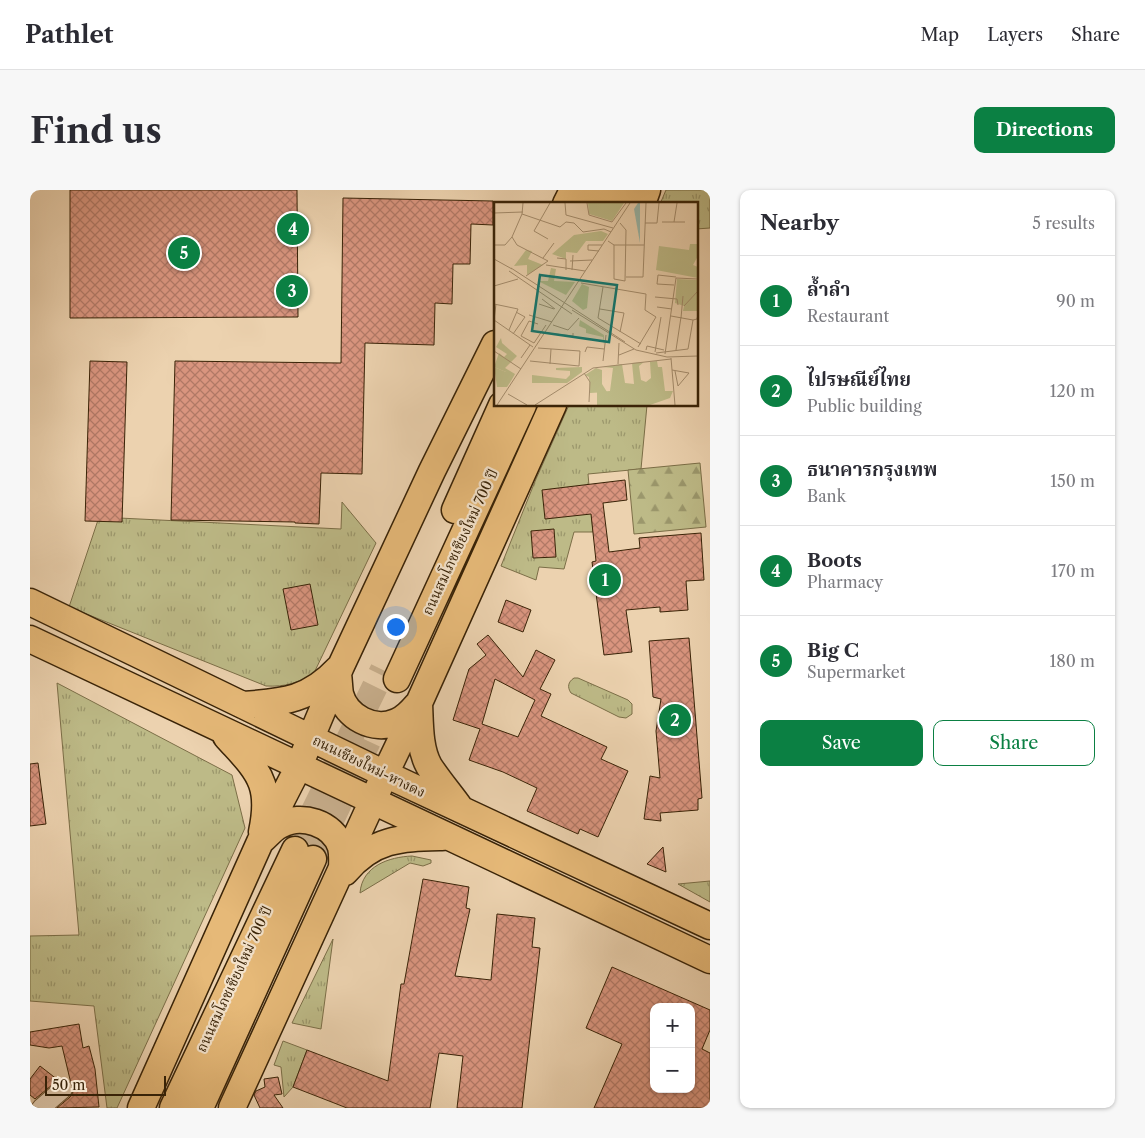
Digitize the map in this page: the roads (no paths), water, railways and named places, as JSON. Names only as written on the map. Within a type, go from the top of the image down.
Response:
[{"type":"main road","points":[[567,202],[573,190]]},
{"type":"main road","points":[[593,202],[598,190]]},
{"type":"main road","points":[[617,202],[622,190]]},
{"type":"main road","points":[[643,202],[647,190]]},
{"type":"main road","points":[[141,1108],[260,842],[299,766],[340,670],[432,472],[494,346]]},
{"type":"main road","name":"ถนนสมโภชเชียงใหม่ 700 ปี","points":[[502,406],[390,674],[523,406]]},
{"type":"main road","points":[[232,1108],[553,406]]},
{"type":"main road","name":"ถนนเชียงใหม่-หางดง","points":[[30,602],[385,774],[710,926]]},
{"type":"main road","points":[[30,639],[710,960]]},
{"type":"main road","points":[[340,670],[340,694],[348,708],[359,718],[373,725],[384,726],[396,723],[405,718],[419,702]]},
{"type":"main road","points":[[243,705],[287,700],[300,696],[322,685],[340,670]]},
{"type":"main road","points":[[419,702],[421,731],[426,759],[462,810]]},
{"type":"main road","points":[[219,728],[253,768],[262,784],[264,815],[260,842]]},
{"type":"main road","points":[[260,842],[279,825],[295,819],[311,820],[324,827],[335,837],[341,846],[343,857],[338,877]]},
{"type":"main road","points":[[338,877],[365,853],[391,840],[414,837],[448,837]]},
{"type":"main road","name":"ถนนสมโภชเชียงใหม่ 700 ปี","points":[[173,1108],[304,855],[200,1108]]},
{"type":"street","points":[[41,1108],[63,1088]]},
{"type":"tunnel","points":[[295,850],[383,670]]},
{"type":"tunnel","points":[[313,859],[368,741]]},
{"type":"place","name":"Boots","points":[[293,229]]},
{"type":"place","name":"Big C","points":[[184,253]]},
{"type":"place","name":"ธนาคารกรุงเทพ","points":[[292,291]]},
{"type":"place","name":"ล้ำลำ","points":[[605,580]]},
{"type":"place","name":"ไปรษณีย์ไทย","points":[[675,720]]}]
